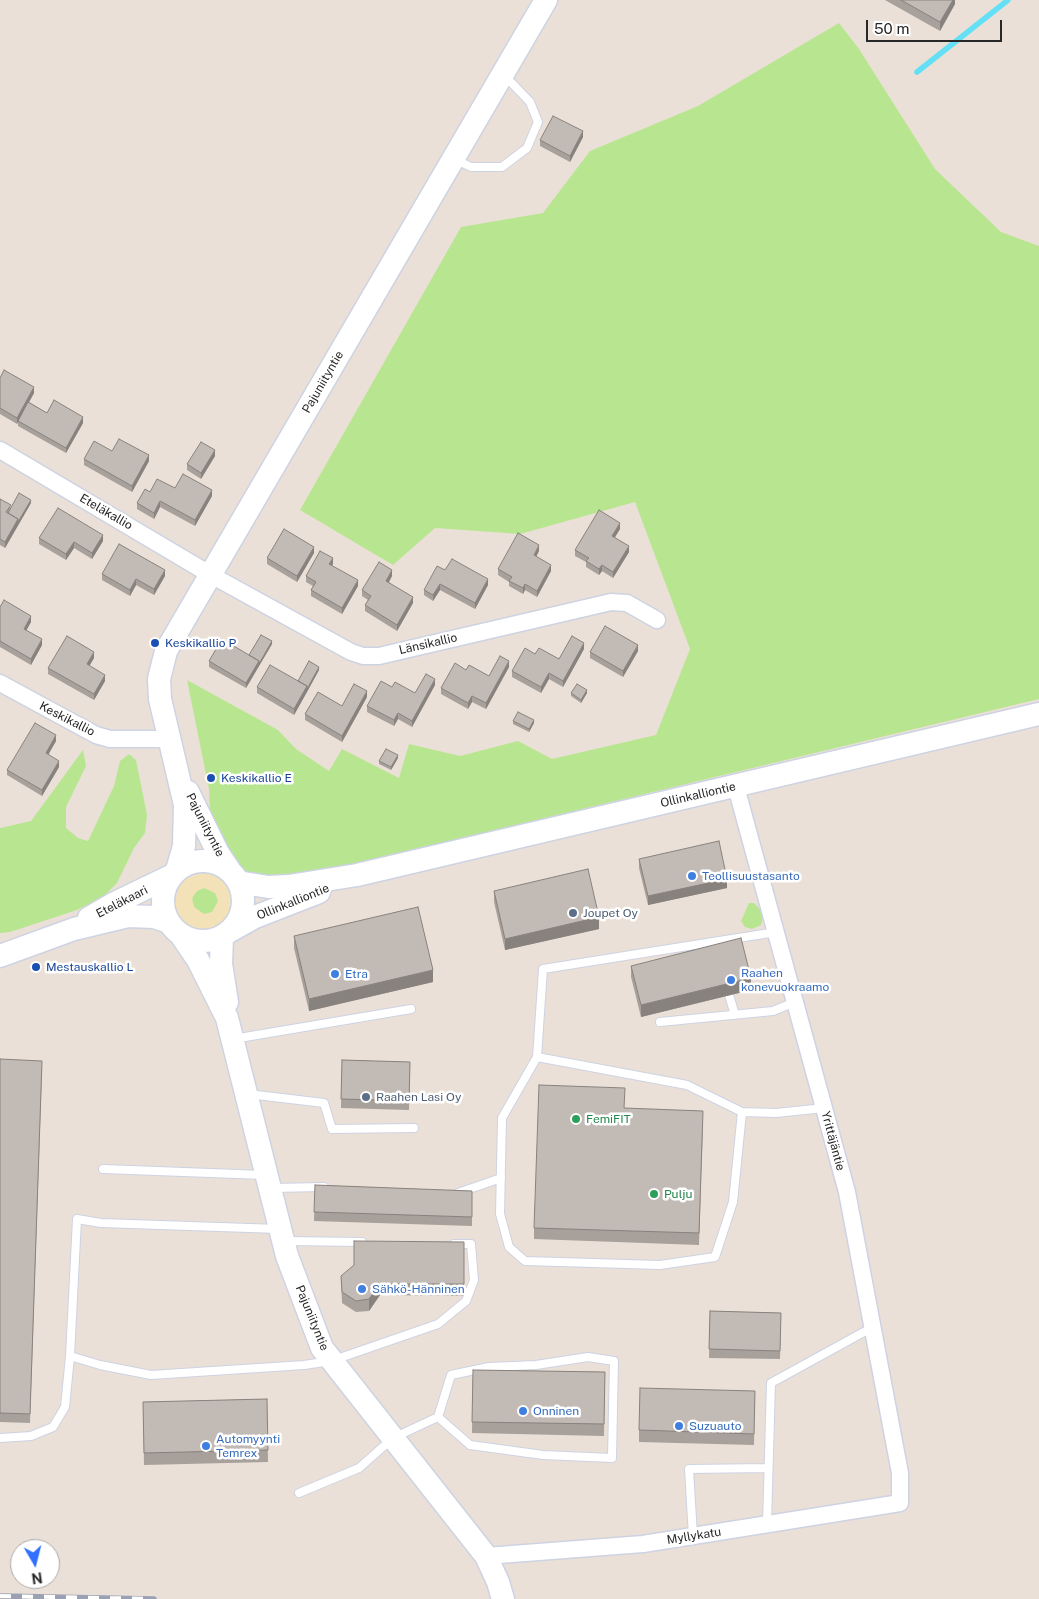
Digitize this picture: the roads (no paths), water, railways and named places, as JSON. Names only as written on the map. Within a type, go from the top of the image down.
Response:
[{"type":"street","name":"Pajuniityntie","points":[[174,873],[186,824],[180,778],[160,699],[159,679],[166,651],[546,0]]},
{"type":"street","name":"Eteläkallio","points":[[0,450],[212,575]]},
{"type":"street","name":"Länsikallio","points":[[212,575],[351,652],[371,656],[612,602],[627,603],[657,620]]},
{"type":"street","name":"Keskikallio","points":[[0,683],[96,735],[110,739],[170,739]]},
{"type":"street","name":"Ollinkalliontie","points":[[234,876],[268,887],[289,886],[357,875],[1039,714]]},
{"type":"street","name":"Pajuniityntie","points":[[180,778],[218,854],[234,876]]},
{"type":"street","name":"Yrittäjäntie","points":[[736,786],[847,1192],[900,1473],[900,1503]]},
{"type":"street","points":[[202,860],[212,861],[234,876],[242,888],[243,906],[238,920],[226,933],[199,941],[175,928],[163,902],[165,888],[174,873],[184,865],[202,860]]},
{"type":"street","name":"Eteläkaari","points":[[74,929],[113,904],[174,873]]},
{"type":"street","name":"Ollinkalliontie","points":[[226,933],[255,917],[357,875]]},
{"type":"street","name":"Eteläkaari","points":[[0,956],[74,929],[128,916],[154,917],[175,928]]},
{"type":"street","name":"Pajuniityntie","points":[[175,928],[198,960],[230,1029]]},
{"type":"street","name":"Pajuniityntie","points":[[226,933],[221,964],[230,1029],[270,1181],[282,1235],[322,1348],[486,1556],[498,1582],[503,1599]]},
{"type":"street","name":"Myllykatu","points":[[486,1556],[643,1544],[900,1503]]},
{"type":"lane","points":[[454,158],[472,167],[502,167],[527,148],[538,122],[530,102],[503,74]]},
{"type":"lane","points":[[742,1112],[733,1202],[714,1257],[660,1265],[525,1261],[509,1247],[500,1214],[502,1118],[537,1057],[543,969],[776,932]]},
{"type":"lane","points":[[729,995],[734,1015]]},
{"type":"lane","points":[[660,1022],[773,1011],[796,1002]]},
{"type":"lane","points":[[230,1029],[411,1009]]},
{"type":"lane","points":[[537,1057],[687,1085],[742,1112],[776,1113],[824,1108]]},
{"type":"lane","points":[[247,1093],[324,1103],[332,1129],[414,1128]]},
{"type":"lane","points":[[103,1168],[333,1187]]},
{"type":"lane","points":[[446,1194],[455,1194],[500,1178]]},
{"type":"lane","points":[[0,1438],[30,1436],[53,1427],[65,1407],[70,1356],[77,1220],[372,1242]]},
{"type":"lane","points":[[70,1356],[100,1366],[151,1375],[304,1365],[331,1361],[438,1324],[466,1301],[474,1280],[471,1244],[441,1244]]},
{"type":"lane","points":[[767,1524],[767,1468],[771,1383],[873,1328]]},
{"type":"lane","points":[[299,1493],[358,1468],[392,1438],[438,1417],[451,1375],[489,1367],[536,1365],[588,1357],[614,1361],[612,1458],[543,1455],[470,1445],[438,1417]]},
{"type":"lane","points":[[693,1536],[689,1469],[767,1468]]},
{"type":"waterway","points":[[917,72],[1008,0]]},
{"type":"railway","points":[[0,1596],[154,1599]]},
{"type":"place","name":"Keskikallio P","points":[[155,643]]},
{"type":"place","name":"Keskikallio E","points":[[211,778]]},
{"type":"place","name":"Teollisuustasanto","points":[[692,876]]},
{"type":"place","name":"Joupet Oy","points":[[573,913]]},
{"type":"place","name":"Mestauskallio L","points":[[36,967]]},
{"type":"place","name":"Etra","points":[[335,974]]},
{"type":"place","name":"Raahen konevuokraamo","points":[[731,980]]},
{"type":"place","name":"Raahen Lasi Oy","points":[[366,1097]]},
{"type":"place","name":"FemiFIT","points":[[576,1119]]},
{"type":"place","name":"Pulju","points":[[654,1194]]},
{"type":"place","name":"Sähkö-Hänninen","points":[[362,1289]]},
{"type":"place","name":"Onninen","points":[[523,1411]]},
{"type":"place","name":"Suzuauto","points":[[679,1426]]},
{"type":"place","name":"Automyynti Temrex","points":[[206,1446]]}]
